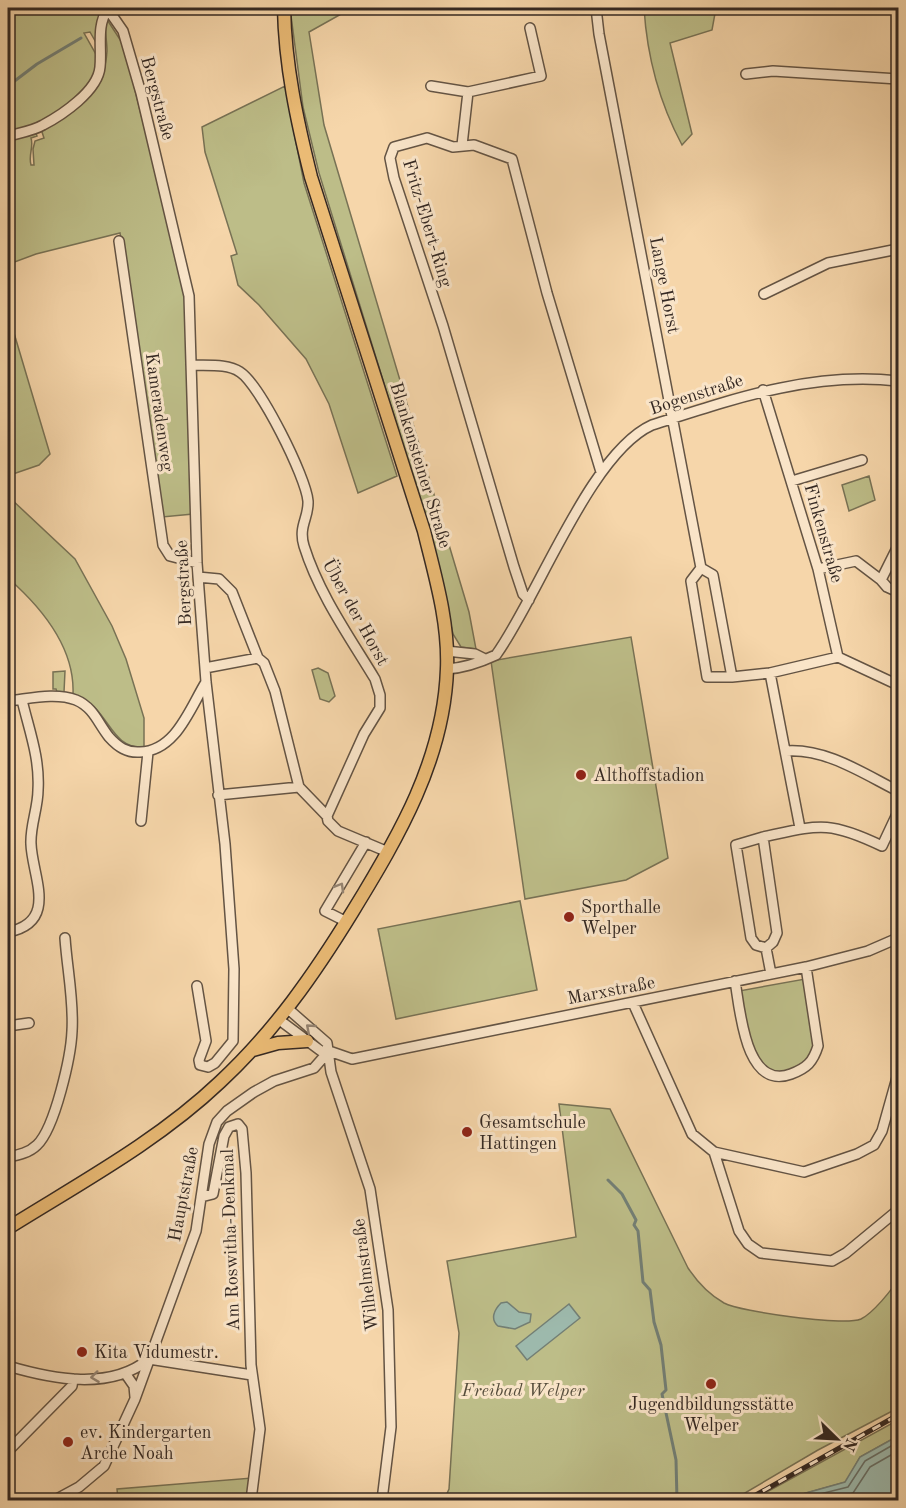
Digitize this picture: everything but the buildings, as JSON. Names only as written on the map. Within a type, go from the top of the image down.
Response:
[{"type":"main road","name":"Blankensteiner Straße","points":[[8,1228],[164,1128],[220,1083],[252,1050],[315,972],[388,852],[419,791],[430,763],[442,718],[447,651],[437,584],[424,531],[308,167],[294,107],[284,8]]},
{"type":"main road","points":[[252,1050],[278,1043],[307,1041]]},
{"type":"street","points":[[8,136],[43,125],[92,85],[100,72],[103,16],[108,8]]},
{"type":"street","name":"Bergstraße","points":[[108,8],[123,31],[189,296],[197,562],[206,682],[231,911],[234,1023],[232,1045],[208,1067],[200,1065],[199,1060],[206,1041],[197,986]]},
{"type":"street","name":"Lange Horst","points":[[596,8],[601,45],[701,568],[691,581],[707,677],[770,673],[838,657]]},
{"type":"street","points":[[431,86],[468,92],[541,76],[530,28]]},
{"type":"street","points":[[746,74],[773,71],[898,79]]},
{"type":"street","points":[[462,145],[468,92]]},
{"type":"street","name":"Fritz-Ebert-Ring","points":[[529,600],[523,594],[514,567],[443,326],[414,243],[390,161],[394,147],[429,138],[453,147],[462,145],[484,148],[512,159],[547,293],[602,472]]},
{"type":"street","name":"Kameradenweg","points":[[119,241],[163,545],[170,556],[197,562]]},
{"type":"street","points":[[764,294],[828,263],[898,249]]},
{"type":"street","name":"Über der Horst","points":[[191,365],[227,367],[243,373],[286,441],[307,494],[308,504],[300,530],[306,554],[317,581],[375,680],[380,695],[380,708],[364,734],[327,816]]},
{"type":"street","name":"Bogenstraße","points":[[447,669],[475,664],[483,658],[496,655],[602,472],[640,431],[763,390],[842,378],[898,381]]},
{"type":"street","name":"Finkenstraße","points":[[763,390],[818,569],[838,657]]},
{"type":"street","points":[[792,481],[862,460]]},
{"type":"street","points":[[881,580],[898,546]]},
{"type":"street","points":[[818,569],[856,561],[887,587],[898,592]]},
{"type":"street","name":"Lange Horst","points":[[701,568],[713,575],[732,677]]},
{"type":"street","points":[[198,577],[219,579],[232,592],[258,658],[264,663],[275,691],[299,787],[327,816],[330,825],[338,831],[388,852]]},
{"type":"street","points":[[447,651],[475,654],[483,658]]},
{"type":"street","points":[[838,657],[898,685]]},
{"type":"street","points":[[205,668],[258,658]]},
{"type":"street","points":[[770,673],[800,828]]},
{"type":"street","points":[[8,701],[45,697],[75,700],[94,714],[118,746],[128,752],[148,752],[166,744],[176,733],[206,682]]},
{"type":"street","points":[[8,932],[15,931],[29,920],[38,906],[41,895],[31,845],[38,793],[38,766],[22,700]]},
{"type":"street","points":[[786,751],[802,750],[821,754],[898,791]]},
{"type":"street","points":[[141,821],[148,752]]},
{"type":"street","points":[[218,795],[299,787]]},
{"type":"street","points":[[766,948],[756,945],[751,938],[736,845],[800,828],[842,828],[882,846],[898,812]]},
{"type":"street","points":[[763,837],[777,933],[773,942],[766,948]]},
{"type":"street","points":[[347,922],[325,911],[366,842]]},
{"type":"street","points":[[8,1157],[27,1152],[40,1142],[48,1131],[57,1105],[72,1031],[65,938]]},
{"type":"street","name":"Marxstraße","points":[[278,1019],[321,1052],[329,1051],[346,1058],[359,1058],[806,968],[868,951],[898,938]]},
{"type":"street","points":[[766,948],[771,974]]},
{"type":"street","points":[[735,981],[748,1053],[767,1073],[784,1077],[805,1069],[814,1058],[818,1046],[806,968]]},
{"type":"street","points":[[633,1003],[692,1134],[714,1152],[804,1172],[857,1154],[874,1145],[882,1131],[898,1074]]},
{"type":"street","points":[[287,1008],[327,1043],[329,1051]]},
{"type":"street","points":[[8,1026],[28,1023]]},
{"type":"street","name":"Hauptstraße","points":[[55,1500],[79,1487],[104,1466],[135,1399],[196,1231],[213,1129],[234,1105],[274,1081],[314,1068],[329,1051]]},
{"type":"street","name":"Wilhelmstraße","points":[[329,1051],[331,1072],[370,1189],[384,1281],[391,1427],[382,1500]]},
{"type":"street","name":"Am Roswitha-Denkmal","points":[[201,1197],[213,1194],[224,1136],[229,1127],[238,1124],[242,1129],[246,1173],[252,1375],[260,1429],[251,1500]]},
{"type":"street","points":[[714,1152],[739,1231],[748,1244],[761,1253],[832,1261],[846,1253],[898,1210]]},
{"type":"street","points":[[8,1366],[36,1374],[73,1379],[125,1373],[149,1359],[252,1375]]},
{"type":"street","points":[[125,1373],[134,1386],[135,1399]]},
{"type":"street","points":[[8,1451],[72,1386],[73,1379]]},
{"type":"green space","points":[[8,8],[95,8],[102,14],[98,46],[90,32],[84,33],[98,58],[95,78],[68,104],[39,124],[8,134]]},
{"type":"green space","points":[[290,8],[352,8],[309,32],[324,125],[469,612],[476,649],[461,647],[453,634],[429,529],[319,173],[303,107]]},
{"type":"green space","points":[[644,8],[716,8],[712,30],[670,43],[692,134],[682,145],[667,112],[651,61]]},
{"type":"green space","points":[[106,18],[121,41],[132,78],[187,299],[193,514],[162,517],[120,233],[36,254],[9,264],[8,273],[8,139],[35,131],[37,136],[31,138],[30,158],[31,165],[34,165],[35,141],[44,138],[41,129],[65,115],[85,99],[100,78],[105,66],[107,51]]},
{"type":"green space","points":[[285,86],[304,183],[397,476],[358,493],[329,404],[306,359],[259,305],[238,285],[231,256],[237,254],[205,152],[202,127]]},
{"type":"green space","points":[[8,289],[14,333],[50,454],[39,465],[10,475],[10,498],[75,559],[112,626],[126,659],[144,718],[144,748],[135,747],[121,740],[95,708],[73,694],[68,660],[54,629],[44,615],[8,578]]},
{"type":"green space","points":[[869,476],[875,500],[849,511],[842,485]]},
{"type":"green space","name":"Althoffstadion","points":[[631,637],[668,858],[626,880],[525,899],[491,661]]},
{"type":"green space","points":[[318,668],[328,673],[335,696],[329,702],[320,699],[312,670]]},
{"type":"green space","points":[[65,671],[64,692],[57,692],[53,689],[53,672]]},
{"type":"green space","points":[[520,901],[537,990],[396,1019],[378,929]]},
{"type":"green space","points":[[805,979],[816,1046],[803,1067],[785,1073],[765,1069],[751,1051],[739,991]]},
{"type":"green space","name":"Freibad Welper","points":[[559,1104],[610,1109],[688,1268],[704,1288],[724,1303],[734,1307],[792,1317],[851,1321],[861,1319],[871,1312],[898,1279],[898,1408],[818,1450],[733,1500],[444,1500],[449,1489],[459,1333],[447,1261],[576,1237]]},
{"type":"green space","points":[[898,1420],[898,1436],[860,1457],[846,1482],[781,1500],[752,1500]]},
{"type":"green space","points":[[252,1478],[248,1500],[118,1500],[117,1489]]},
{"type":"water","points":[[507,1302],[519,1312],[531,1314],[530,1322],[515,1329],[498,1326],[494,1320],[495,1312],[501,1303]]},
{"type":"water","points":[[569,1304],[580,1318],[527,1360],[516,1346]]},
{"type":"water","points":[[898,1436],[898,1500],[781,1500],[845,1482],[860,1457]]},
{"type":"waterway","points":[[8,86],[37,64],[81,38]]},
{"type":"waterway","points":[[608,1180],[622,1194],[636,1220],[634,1225],[638,1231],[643,1282],[650,1290],[654,1322],[661,1345],[666,1390],[662,1394],[676,1460],[677,1500]]},
{"type":"railway","points":[[747,1500],[898,1415]]},
{"type":"place","name":"Althoffstadion","points":[[581,775]]},
{"type":"place","name":"Sporthalle Welper","points":[[569,917]]},
{"type":"place","name":"Gesamtschule Hattingen","points":[[467,1132]]},
{"type":"place","name":"Kita Vidumestr.","points":[[82,1352]]},
{"type":"place","name":"Jugendbildungsstätte Welper","points":[[711,1384]]},
{"type":"place","name":"ev. Kindergarten Arche Noah","points":[[68,1442]]}]
